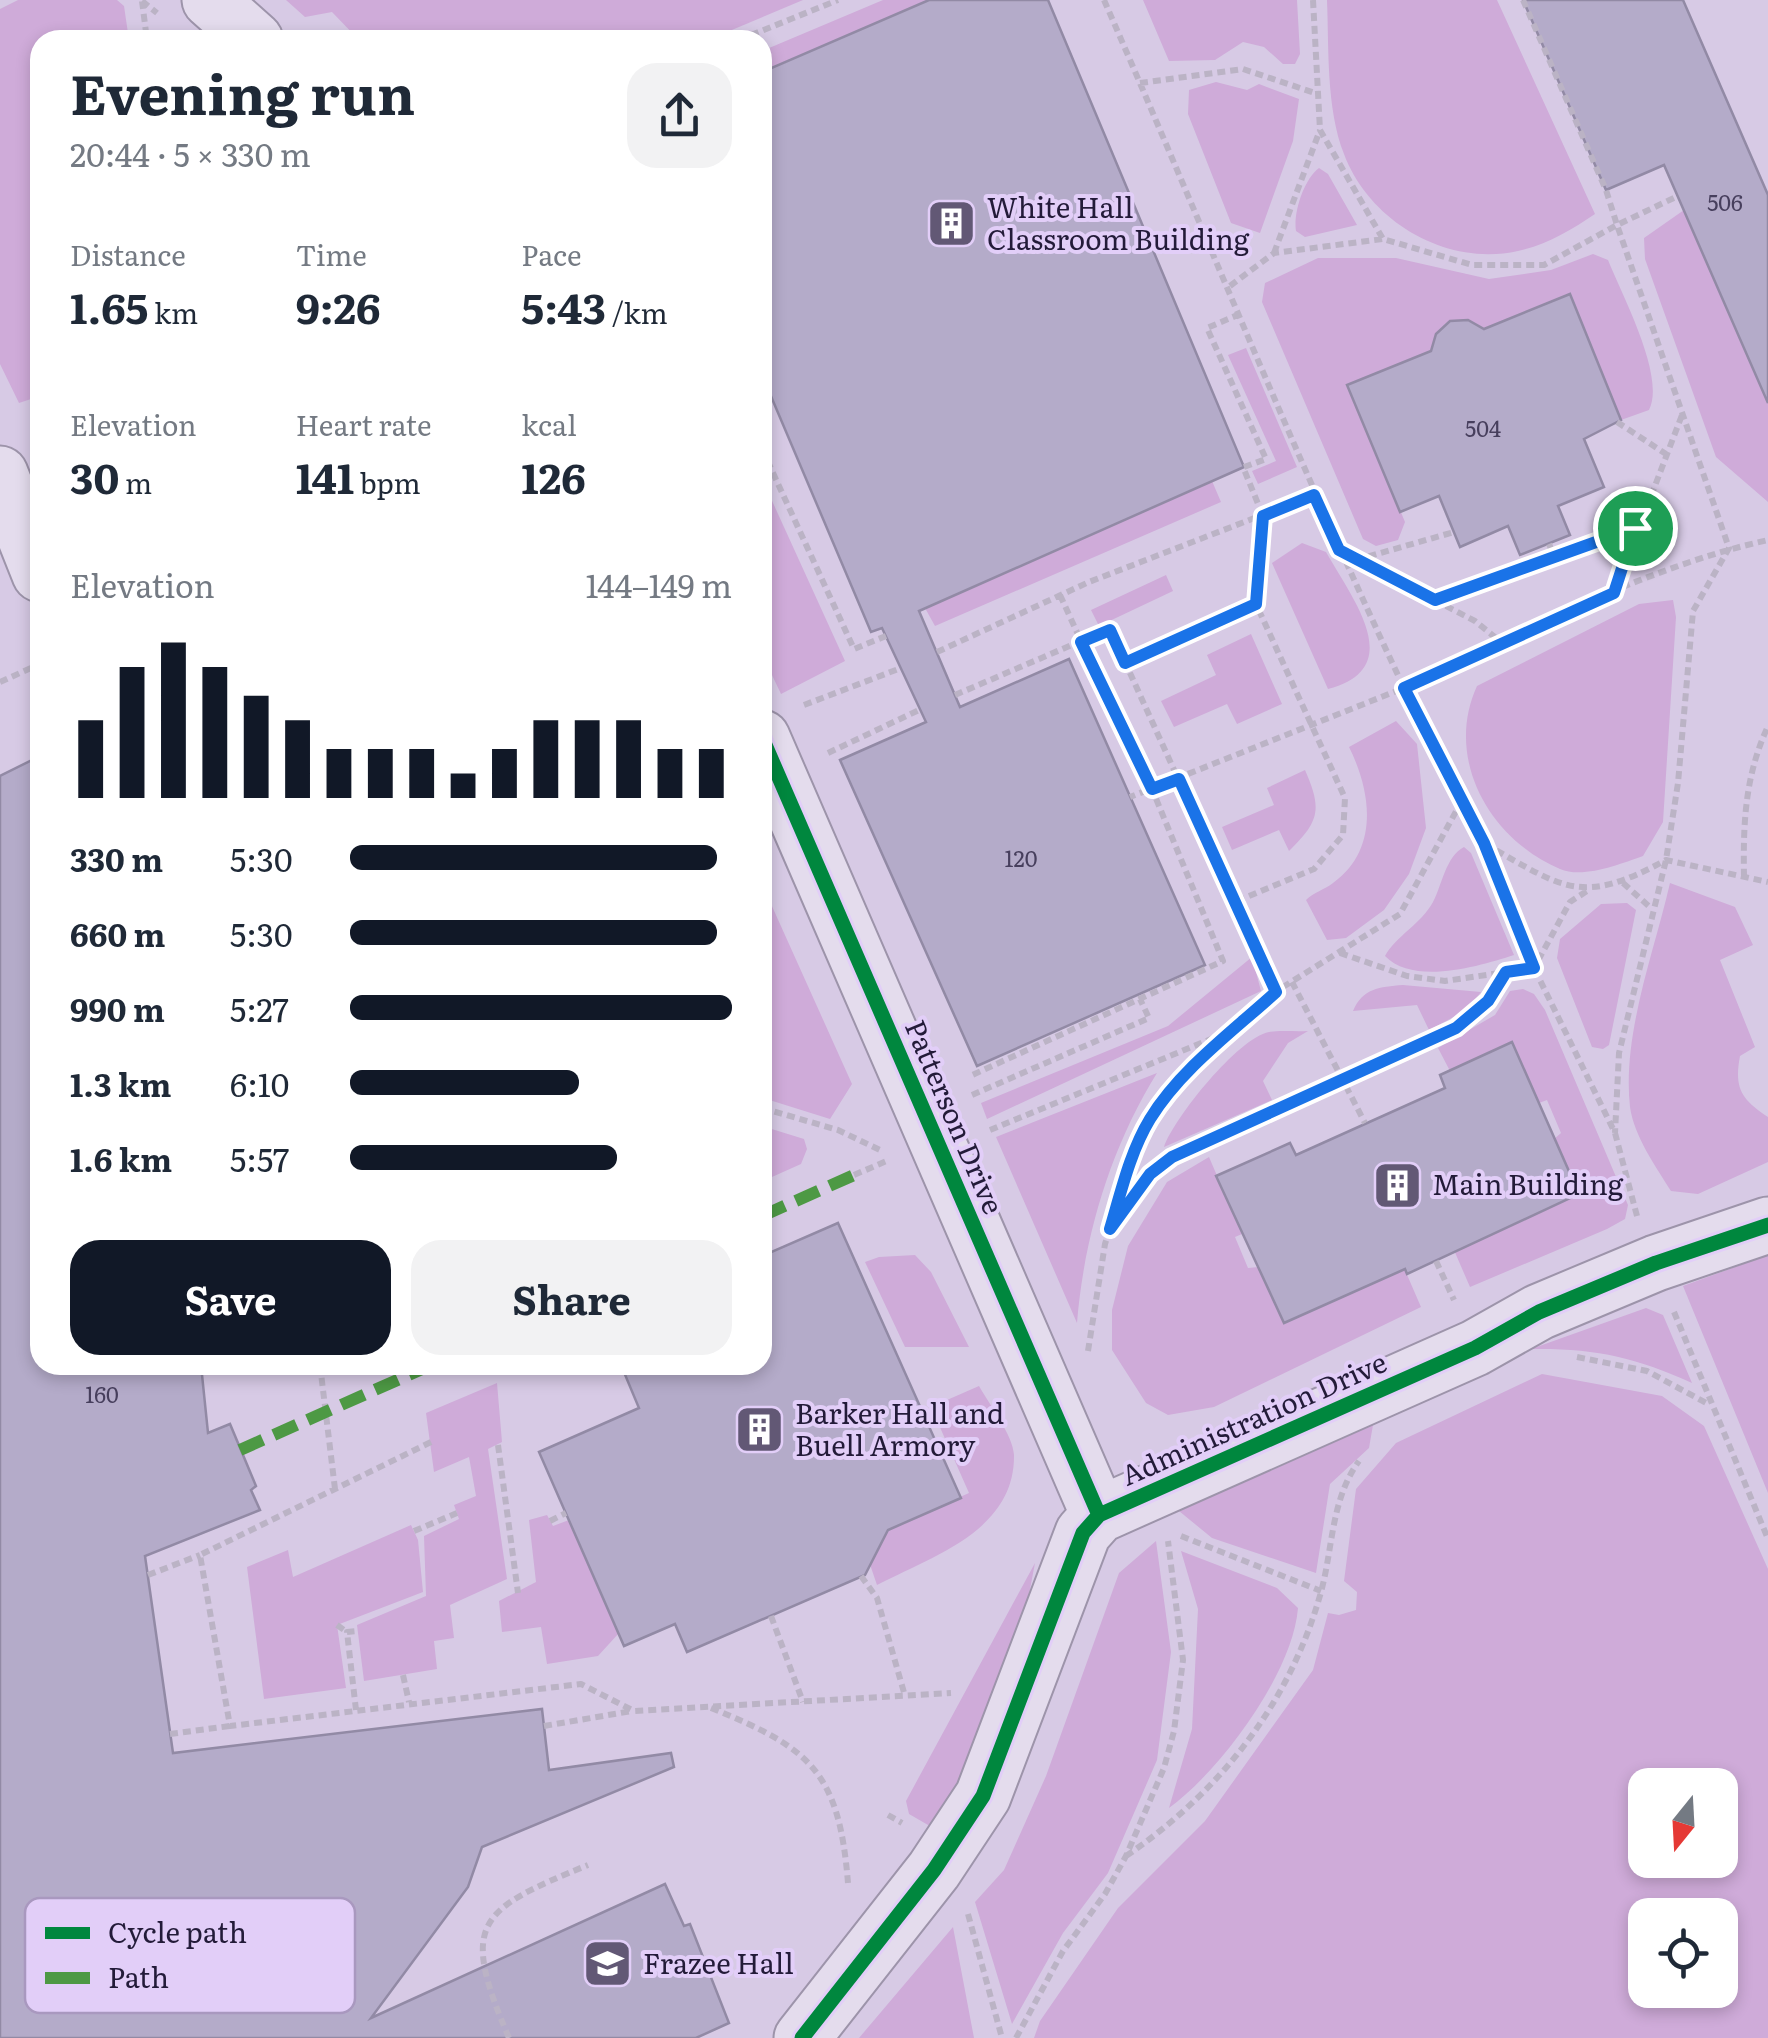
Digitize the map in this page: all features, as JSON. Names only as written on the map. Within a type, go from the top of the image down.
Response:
[{"type":"street","points":[[210,0],[243,30]]},
{"type":"street","points":[[0,474],[30,550]]},
{"type":"street","points":[[0,594],[30,580]]},
{"type":"street","name":"Patterson Drive","points":[[776,724],[1099,1515]]},
{"type":"street","name":"Administration Drive","points":[[802,2038],[934,1870],[983,1796],[1083,1533],[1099,1515],[1475,1348],[1539,1312],[1687,1251],[1768,1225]]},
{"type":"path","points":[[141,0],[146,30]]},
{"type":"path","points":[[764,30],[838,0]]},
{"type":"path","points":[[1104,0],[1230,286],[1314,495],[1460,803],[1484,843],[1534,968],[1615,1133],[1639,1223]]},
{"type":"path","points":[[1274,254],[1320,130],[1313,0]]},
{"type":"path","points":[[1524,0],[1617,225],[1729,548],[1693,610],[1678,784],[1666,860],[1619,1052],[1615,1133]]},
{"type":"path","points":[[1140,83],[1243,70],[1318,94]]},
{"type":"path","points":[[1320,130],[1384,238]]},
{"type":"path","points":[[1230,286],[1274,254],[1384,238],[1472,265],[1544,264],[1678,196]]},
{"type":"path","points":[[1236,901],[1314,869],[1343,835],[1345,798],[1256,604],[1263,516],[1244,467],[1266,459],[1207,328],[1240,314]]},
{"type":"path","points":[[1614,593],[1635,528],[1682,414]]},
{"type":"path","points":[[1617,422],[1666,454]]},
{"type":"path","points":[[772,471],[854,649],[886,636]]},
{"type":"path","points":[[937,652],[1060,595],[1314,495]]},
{"type":"path","points":[[1435,600],[1635,528]]},
{"type":"path","points":[[1356,560],[1454,532]]},
{"type":"path","points":[[1130,797],[1404,688],[1614,593],[1729,548],[1768,540]]},
{"type":"path","points":[[1549,544],[1554,556]]},
{"type":"path","points":[[1339,550],[1475,621],[1501,642]]},
{"type":"path","points":[[964,1061],[971,1078],[1088,1020],[1223,961],[1152,789],[1060,595]]},
{"type":"path","points":[[1125,663],[1256,604]]},
{"type":"path","points":[[956,696],[1110,630],[1276,992]]},
{"type":"path","points":[[0,682],[30,668]]},
{"type":"path","points":[[776,724],[901,668]]},
{"type":"path","points":[[835,768],[827,750],[920,710]]},
{"type":"path","points":[[1744,877],[1745,802],[1752,764],[1768,726]]},
{"type":"path","points":[[1085,1370],[1110,1229],[1130,1162],[1150,1120],[1186,1074],[1276,992],[1400,914],[1460,803]]},
{"type":"path","points":[[1484,843],[1587,891]]},
{"type":"path","points":[[1534,968],[1570,902],[1587,891],[1623,883],[1666,860],[1768,882]]},
{"type":"path","points":[[1623,883],[1652,909]]},
{"type":"path","points":[[1338,952],[1407,976],[1445,980],[1534,968]]},
{"type":"path","points":[[1110,1229],[1150,1174],[1172,1157],[1456,1028],[1488,1001],[1506,972]]},
{"type":"path","points":[[1292,982],[1366,1124]]},
{"type":"path","points":[[963,1099],[1149,1018],[1140,999]]},
{"type":"path","points":[[979,1134],[1235,1030]]},
{"type":"path","points":[[772,1111],[838,1130],[895,1157],[854,1176]]},
{"type":"path","points":[[1436,1261],[1457,1306]]},
{"type":"path","points":[[1673,1308],[1768,1539]]},
{"type":"path","points":[[1570,1358],[1623,1363],[1647,1371],[1710,1405]]},
{"type":"path","points":[[321,1375],[335,1489]]},
{"type":"path","points":[[148,1575],[200,1556],[431,1442]]},
{"type":"path","points":[[498,1445],[518,1593]]},
{"type":"path","points":[[1126,1856],[1171,1826],[1226,1772],[1292,1669],[1321,1592],[1345,1484],[1369,1448]]},
{"type":"path","points":[[414,1531],[457,1512]]},
{"type":"path","points":[[550,1521],[566,1513]]},
{"type":"path","points":[[1016,2038],[1063,1951],[1105,1894],[1126,1856],[1164,1768],[1180,1692],[1182,1626],[1166,1530],[1321,1592]]},
{"type":"path","points":[[200,1556],[230,1726]]},
{"type":"path","points":[[861,1576],[877,1598],[905,1696]]},
{"type":"path","points":[[771,1616],[802,1702]]},
{"type":"path","points":[[337,1625],[348,1632],[358,1631]]},
{"type":"path","points":[[348,1632],[356,1710]]},
{"type":"path","points":[[404,1674],[409,1702]]},
{"type":"path","points":[[170,1734],[581,1684],[634,1710]]},
{"type":"path","points":[[544,1726],[634,1710],[952,1693]]},
{"type":"path","points":[[707,1706],[774,1734],[806,1758],[828,1787],[844,1837],[848,1883]]},
{"type":"path","points":[[509,2038],[480,1959],[484,1930],[515,1895],[588,1865]]},
{"type":"path","points":[[968,1911],[1002,2038]]},
{"type":"shaded area","points":[[18,0],[117,0],[124,6],[128,30],[30,30],[30,399],[19,403],[0,364],[0,9]]},
{"type":"shaded area","points":[[286,0],[803,0],[732,30],[349,30],[332,12],[305,17]]},
{"type":"shaded area","points":[[883,0],[929,0],[772,68],[772,47]]},
{"type":"shaded area","points":[[1143,0],[1297,0],[1300,54],[1295,64],[1283,64],[1264,47],[1243,42],[1215,60],[1169,61]]},
{"type":"shaded area","points":[[1327,0],[1497,0],[1595,214],[1539,245],[1491,254],[1438,245],[1391,218],[1356,178],[1338,136],[1330,78]]},
{"type":"shaded area","points":[[1216,82],[1247,90],[1259,84],[1299,99],[1293,141],[1260,233],[1231,223],[1188,114],[1189,90]]},
{"type":"shaded area","points":[[1319,168],[1328,174],[1357,225],[1305,237],[1296,231],[1298,206],[1304,188]]},
{"type":"shaded area","points":[[1684,210],[1768,403],[1768,502],[1716,457],[1645,259],[1644,238]]},
{"type":"shaded area","points":[[1593,254],[1608,260],[1640,336],[1652,378],[1649,410],[1621,420],[1569,294],[1481,330],[1466,320],[1446,323],[1436,334],[1434,350],[1348,385],[1405,522],[1398,540],[1376,546],[1363,539],[1262,302],[1265,283],[1318,258],[1396,258],[1489,279],[1551,270]]},
{"type":"shaded area","points":[[1246,348],[1297,467],[1258,484],[1252,471],[1276,461],[1228,355]]},
{"type":"shaded area","points":[[1212,481],[1221,502],[935,626],[925,608]]},
{"type":"shaded area","points":[[772,501],[845,661],[781,694],[772,675]]},
{"type":"shaded area","points":[[1302,543],[1326,552],[1367,631],[1370,649],[1365,665],[1352,679],[1328,689],[1272,563]]},
{"type":"shaded area","points":[[1166,575],[1173,591],[1099,626],[1091,610]]},
{"type":"shaded area","points":[[1673,600],[1676,617],[1663,822],[1643,856],[1590,871],[1560,869],[1512,838],[1480,793],[1470,768],[1466,741],[1468,713],[1477,686],[1639,604]]},
{"type":"shaded area","points":[[1251,634],[1282,704],[1237,724],[1227,704],[1174,727],[1161,701],[1216,675],[1207,655]]},
{"type":"shaded area","points":[[1396,721],[1417,744],[1426,828],[1409,874],[1384,910],[1346,938],[1327,940],[1306,900],[1348,869],[1365,837],[1366,800],[1349,747]]},
{"type":"shaded area","points":[[1305,770],[1316,805],[1312,822],[1299,841],[1289,851],[1279,830],[1232,850],[1222,827],[1274,805],[1267,788]]},
{"type":"shaded area","points":[[1464,847],[1471,853],[1514,955],[1448,971],[1413,970],[1397,965],[1385,956],[1428,910],[1449,864]]},
{"type":"shaded area","points":[[1670,883],[1735,907],[1753,945],[1720,960],[1755,1047],[1740,1056],[1739,1085],[1751,1104],[1768,1117],[1768,1162],[1698,1194],[1671,1191],[1641,1140],[1630,1107],[1635,1023]]},
{"type":"shaded area","points":[[1627,903],[1636,910],[1609,1045],[1603,1049],[1592,1047],[1557,958],[1560,939],[1601,904]]},
{"type":"shaded area","points":[[772,906],[852,1084],[830,1119],[772,1101]]},
{"type":"shaded area","points":[[1252,957],[1261,991],[987,1119],[981,1103],[1168,1026]]},
{"type":"shaded area","points":[[1403,985],[1481,992],[1467,1010],[1429,1030],[1417,1005],[1353,1011],[1373,990]]},
{"type":"shaded area","points":[[1523,989],[1534,994],[1545,1010],[1628,1205],[1625,1219],[1607,1229],[1470,1287],[1447,1234],[1561,1133],[1547,1100],[1539,1103],[1512,1043],[1450,1071],[1438,1048],[1495,1015],[1510,991]]},
{"type":"shaded area","points":[[1308,1031],[1288,1043],[1263,1081],[1272,1100],[1164,1147],[1193,1099],[1241,1048],[1269,1032]]},
{"type":"shaded area","points":[[1157,1073],[1126,1131],[1102,1193],[1086,1258],[1077,1323],[996,1137]]},
{"type":"shaded area","points":[[772,1129],[804,1139],[807,1149],[801,1164],[772,1177]]},
{"type":"shaded area","points":[[1209,1157],[1242,1234],[1235,1237],[1248,1268],[1398,1254],[1421,1307],[1214,1407],[1168,1415],[1146,1403],[1112,1350],[1112,1310],[1128,1246],[1167,1182]]},
{"type":"shaded area","points":[[915,1255],[931,1272],[969,1347],[905,1347],[865,1262],[879,1257]]},
{"type":"shaded area","points":[[1768,1255],[1768,1493],[1683,1286]]},
{"type":"shaded area","points":[[1646,1308],[1663,1315],[1692,1383],[1614,1356],[1531,1349]]},
{"type":"shaded area","points":[[1542,1374],[1662,1396],[1704,1426],[1768,1569],[1768,2038],[1034,2038],[1040,2021],[1118,1908],[1205,1821],[1313,1670],[1328,1613],[1339,1615],[1356,1610],[1357,1592],[1344,1581],[1356,1489],[1396,1443]]},
{"type":"shaded area","points":[[497,1383],[502,1442],[488,1449],[507,1579],[450,1605],[454,1638],[434,1641],[437,1669],[364,1681],[357,1625],[426,1596],[424,1536],[459,1519],[454,1505],[476,1496],[469,1457],[434,1472],[426,1413]]},
{"type":"shaded area","points":[[979,1386],[1013,1447],[1011,1481],[1001,1503],[967,1538],[877,1585],[862,1541],[969,1493],[931,1407]]},
{"type":"shaded area","points":[[1373,1425],[1369,1448],[1330,1484],[1316,1573],[1212,1538],[1179,1511]]},
{"type":"shaded area","points":[[547,1515],[553,1526],[569,1520],[619,1633],[598,1656],[547,1664],[541,1627],[502,1632],[499,1601],[536,1582],[529,1520]]},
{"type":"shaded area","points":[[411,1525],[418,1540],[423,1592],[337,1625],[346,1688],[264,1699],[247,1567],[288,1550],[293,1577]]},
{"type":"shaded area","points":[[1156,1541],[1171,1652],[1157,1760],[1108,1873],[1063,1933],[1012,2024],[975,1902],[1004,1870],[1046,1776],[1119,1573]]},
{"type":"shaded area","points":[[1181,1551],[1277,1588],[1298,1608],[1283,1661],[1251,1718],[1210,1770],[1169,1808],[1192,1729],[1198,1609]]},
{"type":"shaded area","points":[[1035,1563],[1020,1642],[996,1720],[935,1829],[909,1814],[906,1801]]},
{"type":"shaded area","points":[[953,1927],[974,2038],[859,2038]]},
{"type":"building","name":"White Hall Classroom Building","points":[[929,0],[1048,0],[1244,467],[919,611],[960,707],[1069,659],[1205,965],[977,1066],[840,760],[926,722],[882,628],[871,632],[772,399],[772,68]]},
{"type":"building","points":[[1523,0],[1683,0],[1768,195],[1768,403],[1664,165],[1606,190]]},
{"type":"building","points":[[1570,294],[1621,420],[1584,439],[1604,487],[1558,506],[1570,535],[1520,555],[1508,526],[1460,547],[1439,496],[1400,512],[1347,385],[1431,351],[1436,334],[1450,321],[1468,320],[1484,329]]},
{"type":"building","points":[[30,761],[30,1375],[202,1375],[208,1433],[230,1424],[256,1486],[251,1490],[260,1510],[145,1556],[173,1753],[542,1709],[549,1770],[671,1753],[674,1767],[482,1847],[468,1887],[371,2018],[665,1884],[684,1926],[690,1924],[729,2023],[696,2038],[0,2038],[0,776]]},
{"type":"building","name":"Main Building","points":[[1512,1042],[1579,1194],[1407,1274],[1405,1269],[1284,1323],[1216,1176],[1290,1143],[1296,1155],[1445,1088],[1440,1075]]},
{"type":"building","name":"Barker Hall and Buell Armory","points":[[838,1223],[961,1498],[888,1530],[865,1575],[687,1652],[675,1624],[624,1646],[539,1452],[639,1408],[625,1375],[772,1375],[772,1252]]},
{"type":"marked path","points":[[772,1212],[854,1175]]},
{"type":"marked path","points":[[240,1450],[409,1375]]},
{"type":"cycle path","points":[[772,761],[1099,1515]]},
{"type":"cycle path","points":[[802,2038],[934,1870],[983,1796],[1083,1533],[1099,1515],[1475,1348],[1539,1312],[1656,1263],[1768,1225]]},
{"type":"place","name":"White Hall Classroom Building","points":[[952,224]]},
{"type":"place","name":"Main Building","points":[[1397,1185]]},
{"type":"place","name":"Barker Hall and Buell Armory","points":[[760,1430]]},
{"type":"place","name":"Frazee Hall","points":[[608,1964]]},
{"type":"route","points":[[1314,495],[1339,550],[1435,600],[1635,528],[1614,593],[1404,688],[1484,843],[1534,968],[1506,972],[1488,1001],[1456,1028],[1172,1157],[1150,1174],[1110,1229],[1130,1162],[1150,1120],[1186,1074],[1276,992],[1179,779],[1152,789],[1081,642],[1110,630],[1125,663],[1256,604],[1263,516],[1314,495]]}]
